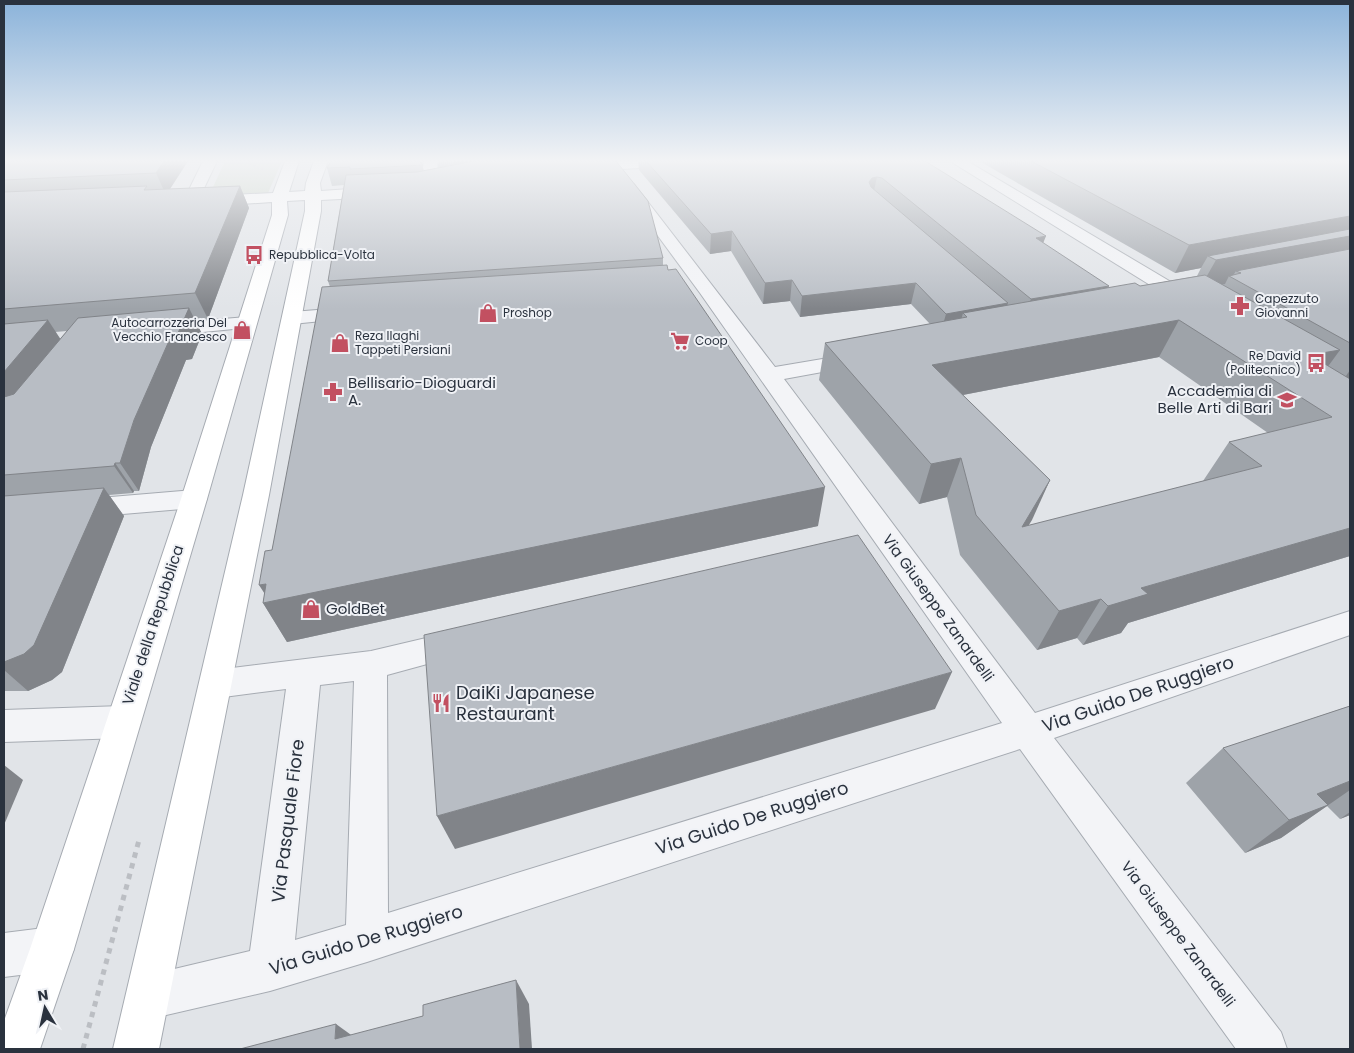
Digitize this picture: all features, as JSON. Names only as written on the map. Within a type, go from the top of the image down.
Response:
[{"type":"main road","name":"Viale della Repubblica","points":[[17,1049],[52,949],[122,722],[194,499],[280,215],[280,210]]},
{"type":"main road","points":[[136,1049],[149,997],[216,684],[313,210]]},
{"type":"street","name":"Via Giuseppe Zanardelli","points":[[642,210],[694,290],[768,375],[874,542],[1028,731],[1264,1049]]},
{"type":"street","points":[[1045,210],[1185,288],[1206,303]]},
{"type":"street","points":[[1155,303],[1185,288]]},
{"type":"street","points":[[292,318],[373,312]]},
{"type":"street","points":[[144,332],[247,323]]},
{"type":"street","points":[[768,375],[879,355]]},
{"type":"street","points":[[4,515],[194,499]]},
{"type":"street","name":"Via Guido De Ruggiero","points":[[149,997],[270,969],[367,941],[1028,731],[1350,623]]},
{"type":"street","points":[[216,684],[371,665],[486,637]]},
{"type":"street","points":[[367,941],[371,665]]},
{"type":"street","name":"Via Pasquale Fiore","points":[[270,969],[305,672]]},
{"type":"street","points":[[4,726],[122,722]]},
{"type":"street","points":[[4,955],[52,949]]},
{"type":"building","points":[[4,210],[230,210],[195,293],[4,309]]},
{"type":"building","points":[[340,210],[650,210],[663,258],[328,281]]},
{"type":"building","points":[[690,210],[898,210],[1008,303],[946,314],[916,283],[802,296],[792,280],[765,283],[732,231],[711,234]]},
{"type":"building","points":[[922,210],[1004,210],[1046,236],[1036,238],[1109,286],[1031,299]]},
{"type":"building","points":[[1123,210],[1350,210],[1350,216],[1189,245]]},
{"type":"building","points":[[1350,229],[1350,236],[1216,260],[1208,256]]},
{"type":"building","points":[[1350,249],[1350,343],[1229,276],[1241,273],[1236,271]]},
{"type":"building","points":[[667,265],[668,270],[676,269],[825,487],[263,603],[266,584],[259,585],[265,551],[272,550],[322,287]]},
{"type":"building","points":[[1205,275],[1340,350],[1310,355],[1350,379],[1350,528],[1141,588],[1148,594],[1108,606],[1101,599],[1059,611],[976,515],[961,458],[931,464],[825,343],[967,317],[963,313],[1135,283],[1140,286]],"holes":[[[1179,320],[1332,417],[1229,442],[1262,466],[1022,527],[1050,480],[932,365]]]},
{"type":"building","points":[[189,308],[178,333],[172,334],[134,420],[120,463],[115,463],[114,466],[4,475],[4,397],[14,394],[78,318]]},
{"type":"building","points":[[48,320],[4,372],[4,324]]},
{"type":"building","points":[[104,488],[34,645],[24,654],[4,662],[4,496]]},
{"type":"building","points":[[858,535],[952,672],[437,816],[424,635]]},
{"type":"building","points":[[1350,706],[1350,781],[1317,794],[1328,805],[1289,820],[1223,748]]},
{"type":"building","points":[[516,980],[520,1049],[240,1049],[336,1024],[335,1039],[423,1016],[423,1005]]},
{"type":"place","name":"Repubblica-Volta","points":[[254,255]]},
{"type":"place","name":"Capezzuto Giovanni","points":[[1240,306]]},
{"type":"place","name":"Proshop","points":[[488,313]]},
{"type":"place","name":"Autocarrozzeria Del Vecchio Francesco","points":[[242,330]]},
{"type":"place","name":"Coop","points":[[680,341]]},
{"type":"place","name":"Reza Ilaghi Tappeti Persiani","points":[[340,343]]},
{"type":"place","name":"Re David (Politecnico)","points":[[1316,363]]},
{"type":"place","name":"Bellisario-Dioguardi A.","points":[[333,392]]},
{"type":"place","name":"Accademia di Belle Arti di Bari","points":[[1287,400]]},
{"type":"place","name":"GoldBet","points":[[311,609]]},
{"type":"place","name":"DaiKi Japanese Restaurant","points":[[441,703]]}]
